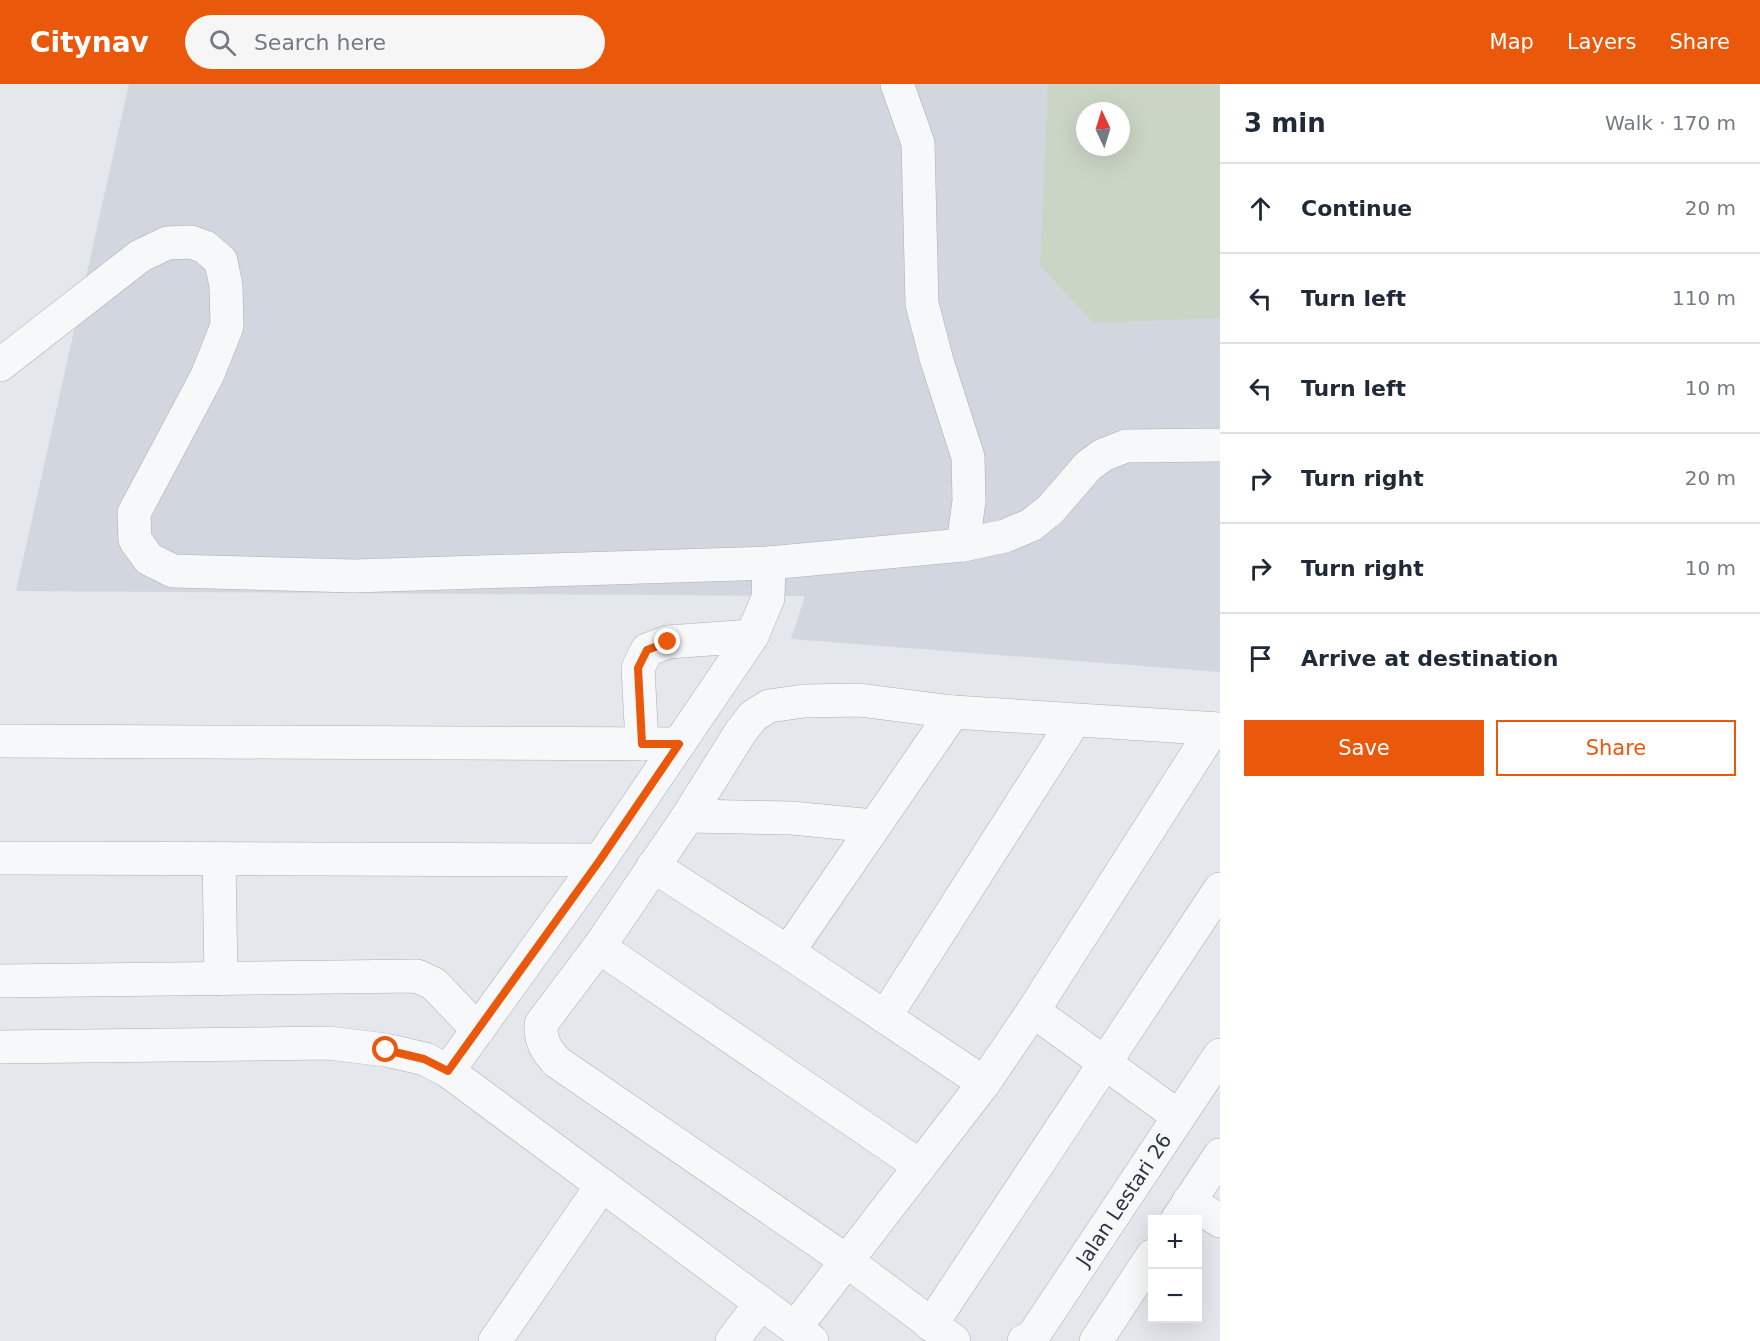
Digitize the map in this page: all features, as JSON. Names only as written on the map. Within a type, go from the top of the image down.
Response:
[{"type":"street","points":[[897,84],[918,143],[922,304],[937,361],[968,457],[969,501],[963,545]]},
{"type":"street","points":[[0,365],[140,256],[167,243],[191,243],[205,247],[221,261],[226,286],[227,326],[207,376],[134,513],[135,540],[149,560],[173,571],[354,576],[769,563],[963,545],[1005,536],[1031,525],[1050,510],[1088,466],[1103,455],[1126,446],[1220,445]]},
{"type":"street","points":[[448,1071],[600,860],[752,636],[768,598],[769,563]]},
{"type":"street","points":[[642,744],[638,668],[647,650],[668,642],[752,636]]},
{"type":"street","points":[[0,1047],[329,1043],[386,1050],[424,1059],[448,1071],[803,1334],[847,1261],[984,1083],[1216,729],[953,712],[859,700],[804,701],[769,706],[753,716],[740,733],[688,816],[599,947],[541,1024],[540,1035],[545,1049],[557,1062],[847,1261],[942,1333],[1104,1062],[1220,888]]},
{"type":"street","points":[[788,952],[953,712]]},
{"type":"street","points":[[885,1017],[1074,721]]},
{"type":"street","points":[[0,741],[679,744]]},
{"type":"street","points":[[688,816],[792,818],[873,826]]},
{"type":"street","points":[[0,858],[600,860]]},
{"type":"street","points":[[219,859],[221,978]]},
{"type":"street","points":[[653,866],[788,952],[984,1083]]},
{"type":"street","points":[[599,947],[920,1166]]},
{"type":"street","points":[[0,981],[417,976],[434,984],[478,1030]]},
{"type":"street","points":[[1033,1011],[1178,1116]]},
{"type":"street","name":"Jalan Lestari 26","points":[[1024,1341],[1033,1336],[1220,1055]]},
{"type":"street","points":[[1220,1155],[1183,1210],[1220,1221]]},
{"type":"street","points":[[495,1341],[602,1185]]},
{"type":"street","points":[[1096,1341],[1148,1262]]},
{"type":"street","points":[[732,1341],[761,1303]]},
{"type":"shaded area","points":[[129,84],[1220,84],[1220,672],[791,639],[805,596],[16,591]]},
{"type":"green space","points":[[1048,84],[1220,84],[1220,318],[1094,323],[1040,266]]},
{"type":"route","points":[[386,1050],[424,1059],[448,1071],[600,860],[679,744],[642,744],[638,668],[647,650],[668,642]]}]
